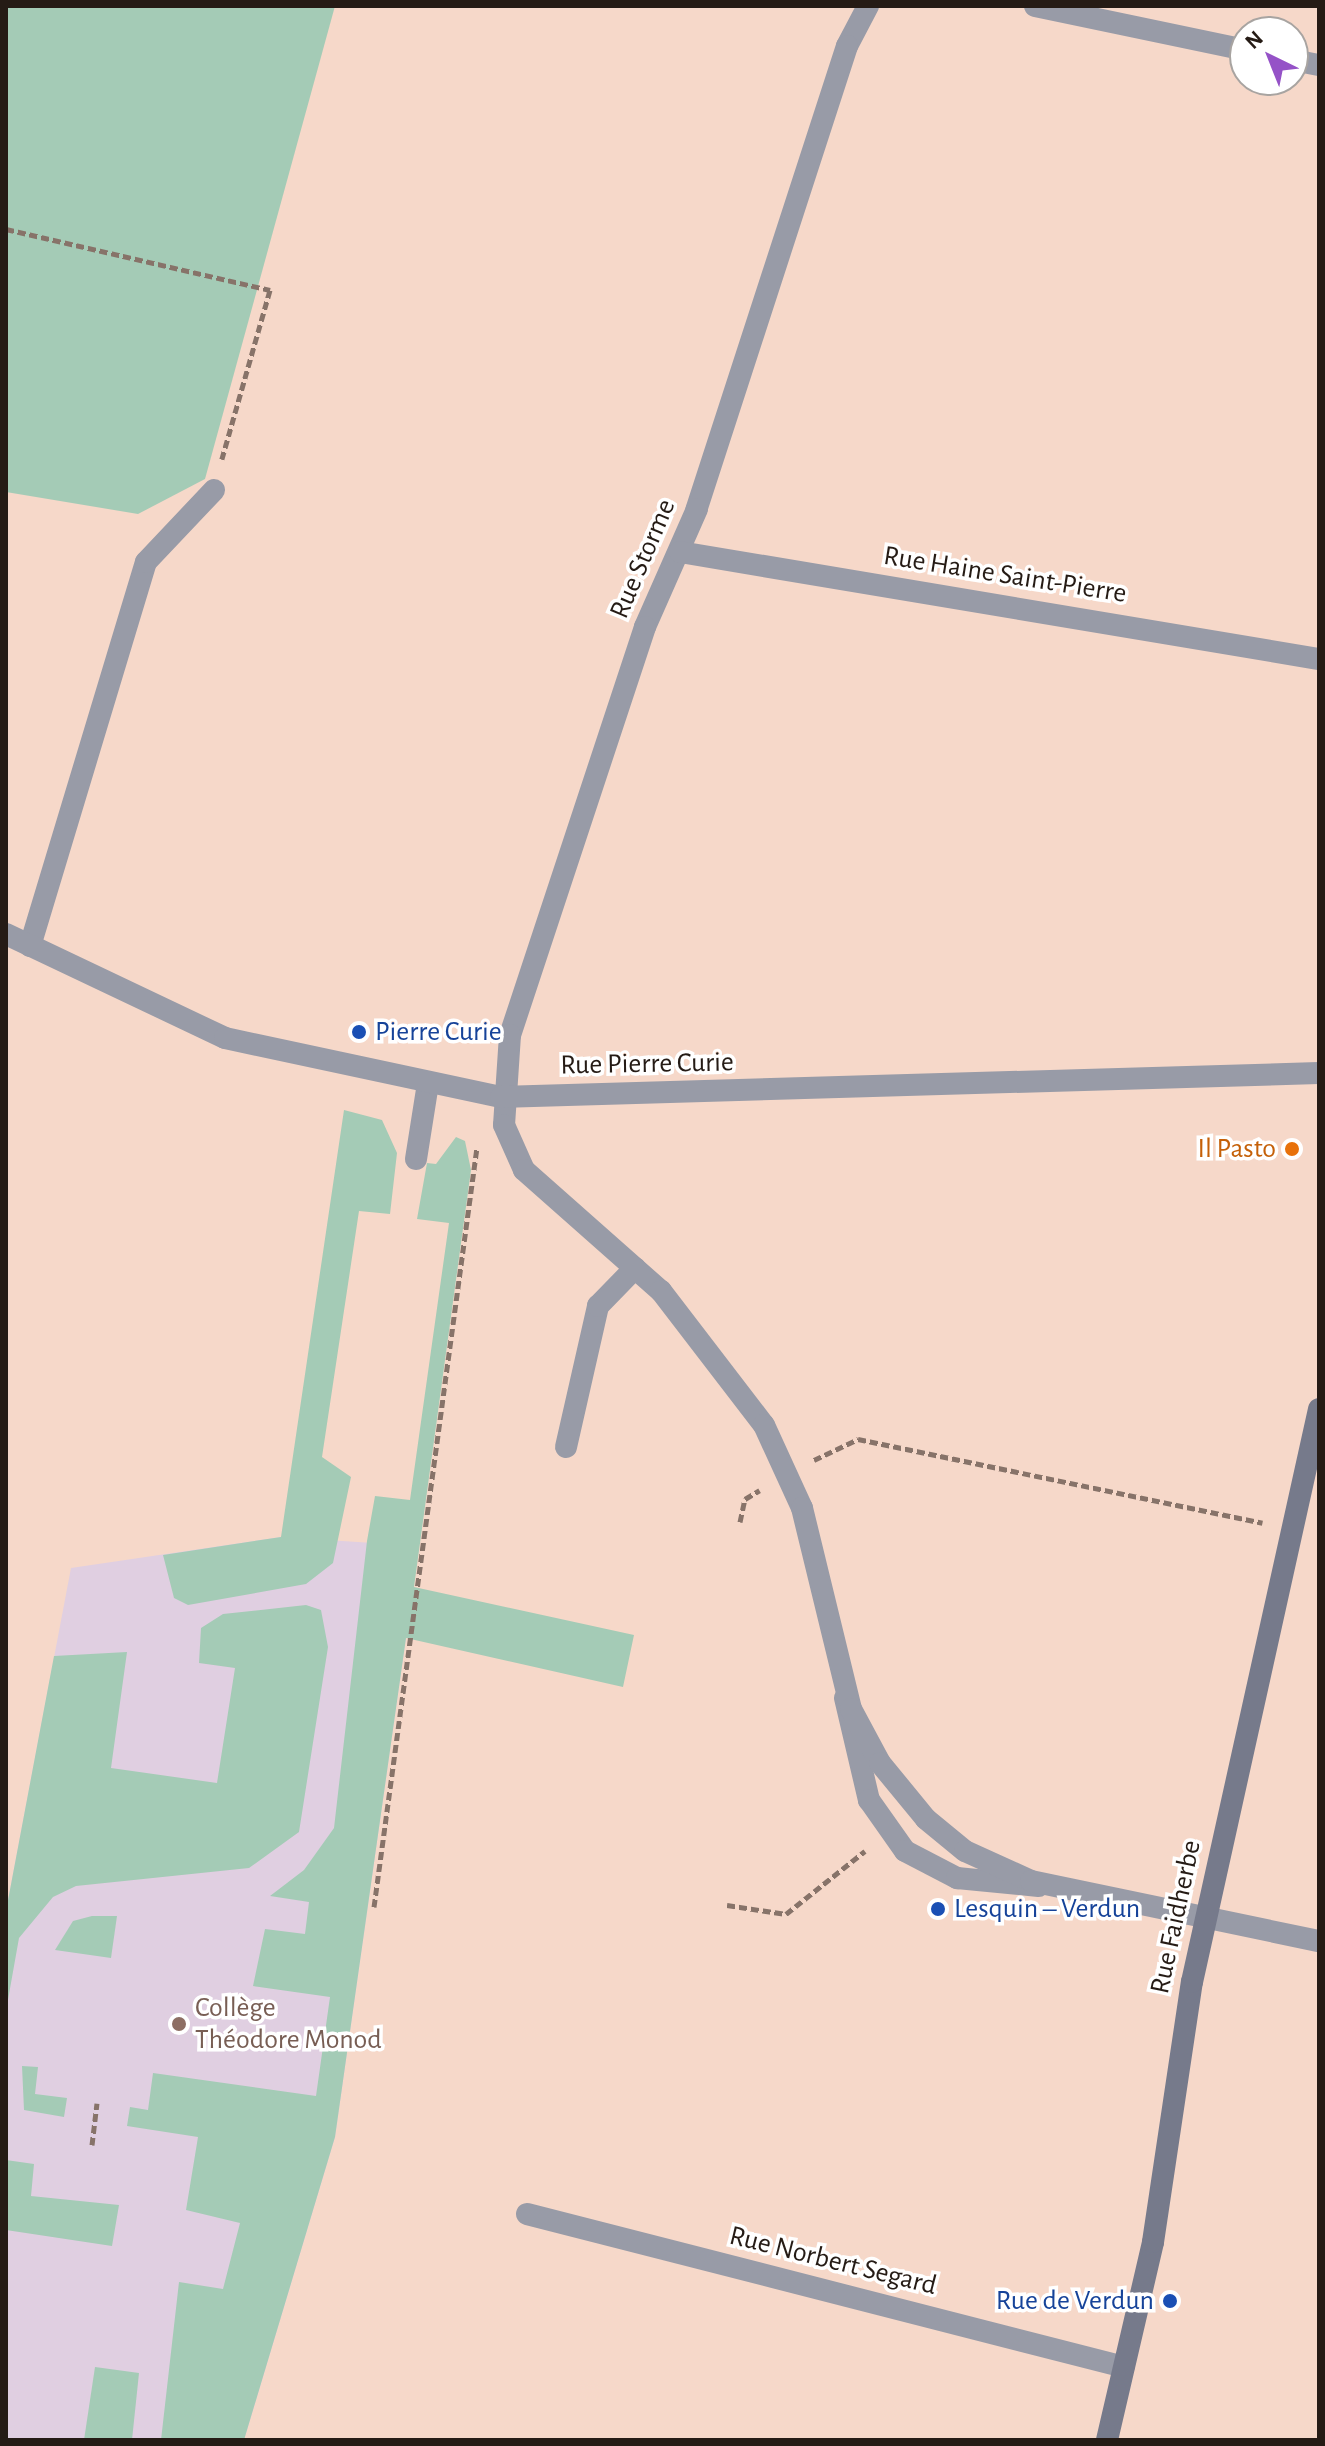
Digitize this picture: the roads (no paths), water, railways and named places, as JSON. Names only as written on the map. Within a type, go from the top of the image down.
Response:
[{"type":"main road","name":"Rue Faidherbe","points":[[1107,2440],[1153,2242],[1206,1919],[1319,1409]]},
{"type":"street","name":"Rue Storme","points":[[844,1689],[822,1577],[786,1473],[729,1372],[635,1268],[524,1170],[510,1147],[501,1097],[510,1035],[645,627],[680,552],[847,46],[868,6]]},
{"type":"street","points":[[1035,6],[1229,47]]},
{"type":"street","points":[[30,946],[146,562],[214,490]]},
{"type":"street","name":"Rue Haine Saint-Pierre","points":[[680,552],[1319,659]]},
{"type":"street","name":"Rue Pierre Curie","points":[[6,934],[209,1033],[501,1097],[1319,1073]]},
{"type":"street","points":[[416,1159],[428,1083]]},
{"type":"street","points":[[566,1447],[598,1306],[635,1268]]},
{"type":"street","points":[[844,1689],[858,1767],[888,1832],[943,1874],[1056,1888],[1319,1941]]},
{"type":"street","points":[[844,1689],[880,1763],[937,1830],[986,1863],[1056,1888]]},
{"type":"street","name":"Rue Norbert Segard","points":[[527,2214],[1124,2367]]},
{"type":"place","name":"Pierre Curie","points":[[359,1032]]},
{"type":"place","name":"Il Pasto","points":[[1292,1149]]},
{"type":"place","name":"Lesquin – Verdun","points":[[938,1909]]},
{"type":"place","name":"Collège Théodore Monod","points":[[179,2024]]},
{"type":"place","name":"Rue de Verdun","points":[[1170,2301]]}]
